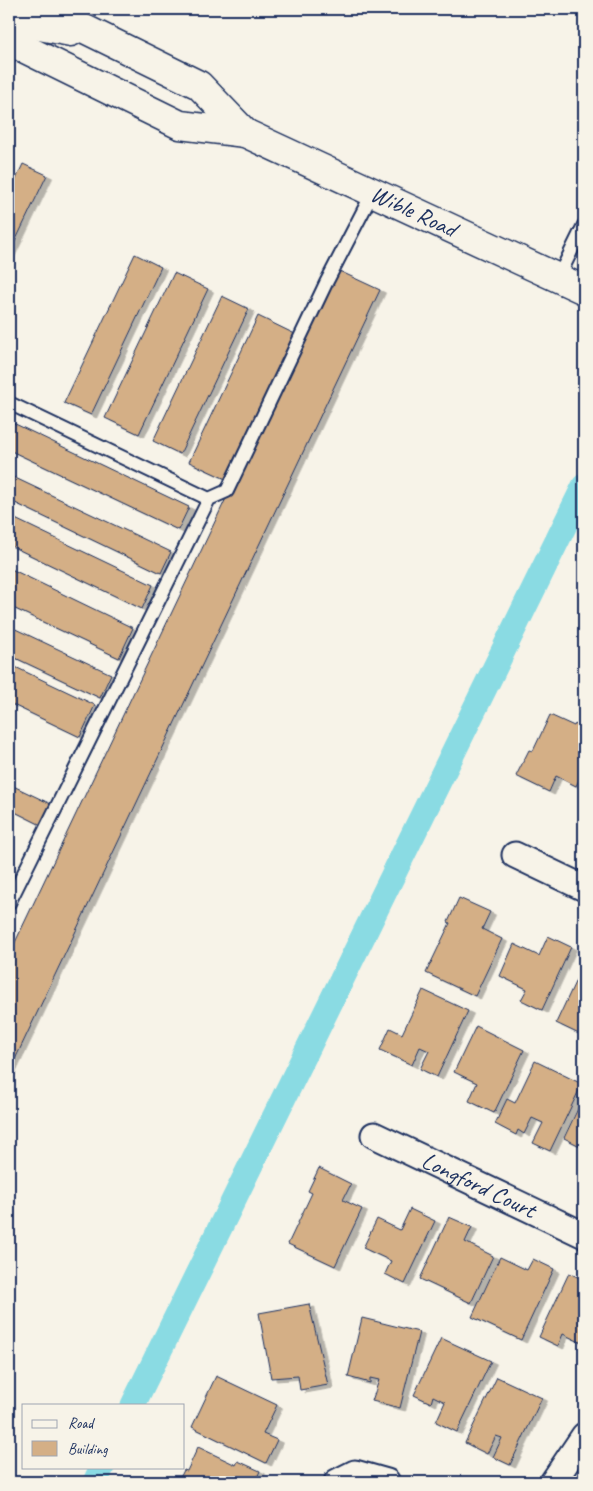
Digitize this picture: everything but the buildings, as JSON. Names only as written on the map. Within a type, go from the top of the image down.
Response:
[{"type":"street","name":"Wible Road","points":[[44,9],[199,85],[245,133]]},
{"type":"street","points":[[9,14],[29,24],[100,37]]},
{"type":"street","name":"Wible Road","points":[[9,40],[180,125],[245,133],[584,290]]},
{"type":"street","points":[[516,855],[584,888]]},
{"type":"street","name":"Longford Court","points":[[374,1135],[584,1235]]},
{"type":"street","points":[[553,1482],[584,1436]]},
{"type":"street","points":[[337,1482],[355,1473],[387,1482]]},
{"type":"lane","points":[[9,902],[208,499],[226,491],[326,282],[373,192]]},
{"type":"lane","points":[[558,278],[584,225]]},
{"type":"lane","points":[[9,403],[208,499]]},
{"type":"waterway","points":[[133,1404],[584,486]]},
{"type":"waterway","points":[[95,1482],[102,1468]]}]
